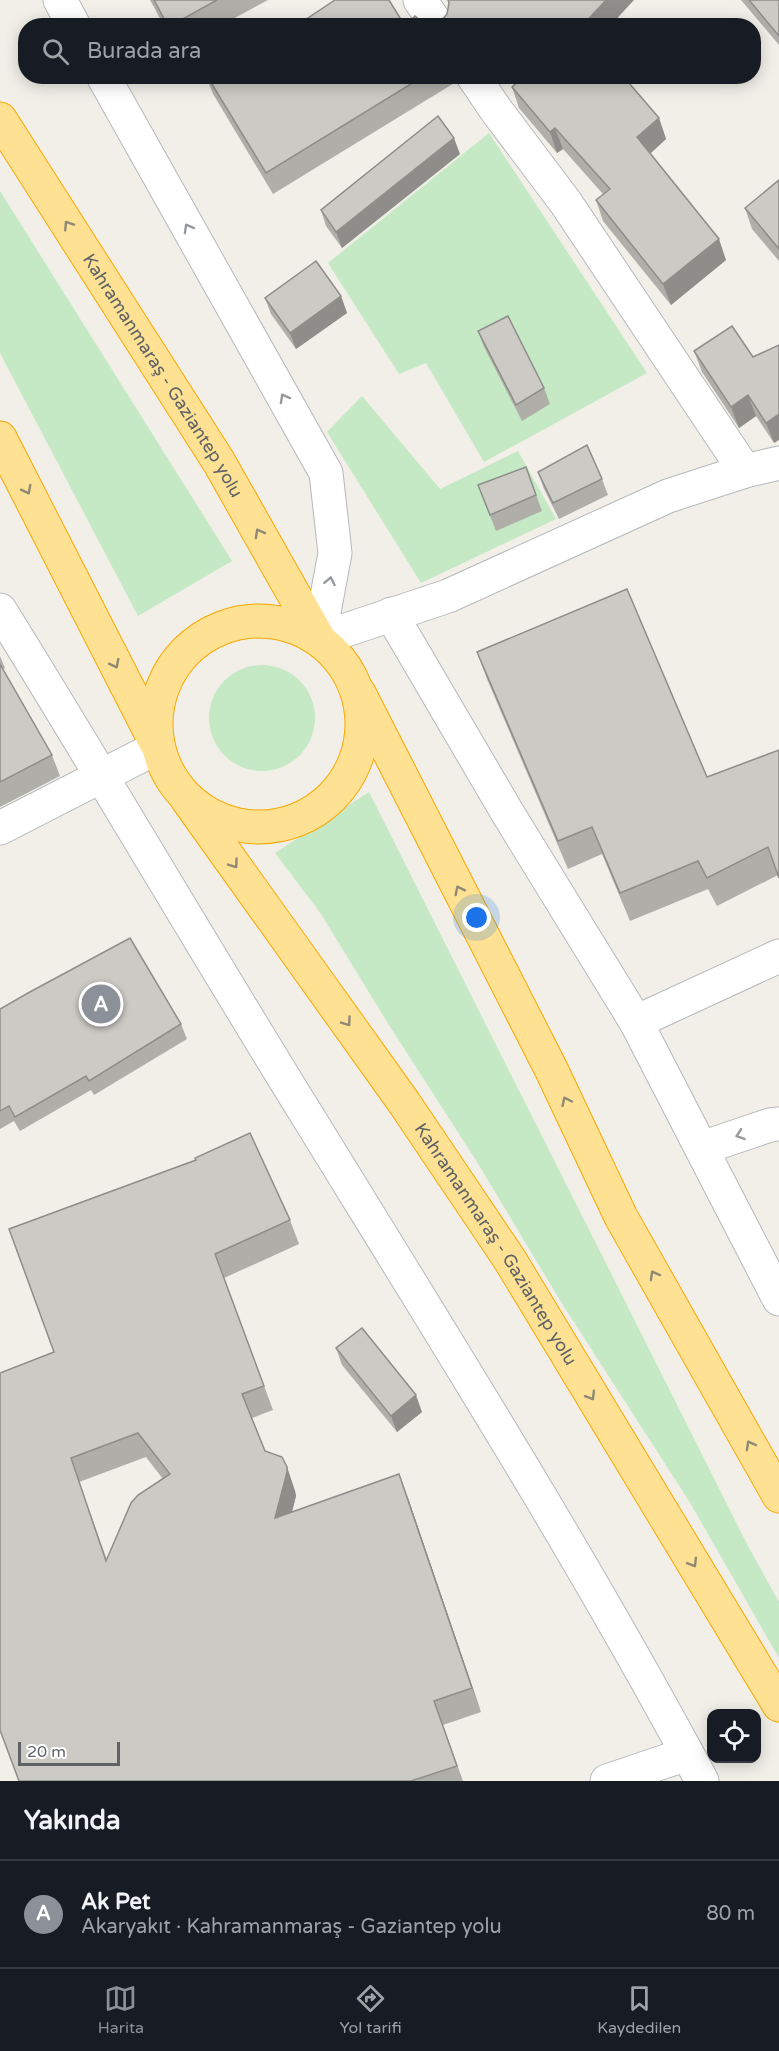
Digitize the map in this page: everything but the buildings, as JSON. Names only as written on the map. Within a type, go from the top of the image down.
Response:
[{"type":"highway","name":"Kahramanmaraş - Gaziantep yolu","points":[[0,119],[219,462],[319,639]]},
{"type":"highway","points":[[0,438],[158,747],[169,775],[187,799],[216,818],[248,828],[283,825],[315,813],[340,790],[357,760],[364,727],[359,693]]},
{"type":"highway","points":[[158,747],[155,720],[160,692],[172,667],[190,646],[213,631],[239,622],[267,620],[294,626],[319,639],[344,663],[551,1069],[621,1217],[779,1496]]},
{"type":"highway","name":"Kahramanmaraş - Gaziantep yolu","points":[[187,799],[405,1104],[510,1260],[779,1705]]},
{"type":"street","points":[[60,0],[70,18]]},
{"type":"street","points":[[420,0],[432,18]]},
{"type":"street","points":[[107,84],[326,473],[335,553],[319,639],[448,596],[668,496],[745,471],[779,463]]},
{"type":"street","points":[[478,84],[495,110],[566,203],[745,471]]},
{"type":"street","points":[[0,610],[552,1515],[694,1768],[607,1781]]},
{"type":"street","points":[[392,614],[507,812],[636,1022],[779,1299]]},
{"type":"street","points":[[0,828],[158,747]]},
{"type":"street","points":[[636,1022],[779,956]]},
{"type":"street","points":[[702,1148],[779,1124]]},
{"type":"green space","points":[[489,133],[647,373],[484,462],[426,363],[399,374],[328,263]]},
{"type":"green space","points":[[0,191],[232,561],[138,616],[0,353]]},
{"type":"green space","points":[[362,396],[440,489],[518,451],[556,519],[421,583],[327,432]]},
{"type":"green space","points":[[262,665],[282,669],[300,680],[311,698],[315,718],[311,738],[300,756],[282,767],[262,771],[242,767],[224,756],[213,738],[209,718],[213,698],[224,680],[242,669]]},
{"type":"green space","points":[[369,792],[749,1548],[779,1602],[779,1658],[689,1501],[561,1302],[477,1162],[321,914],[275,853]]},
{"type":"place","name":"Ak Pet","points":[[101,1004]]}]
